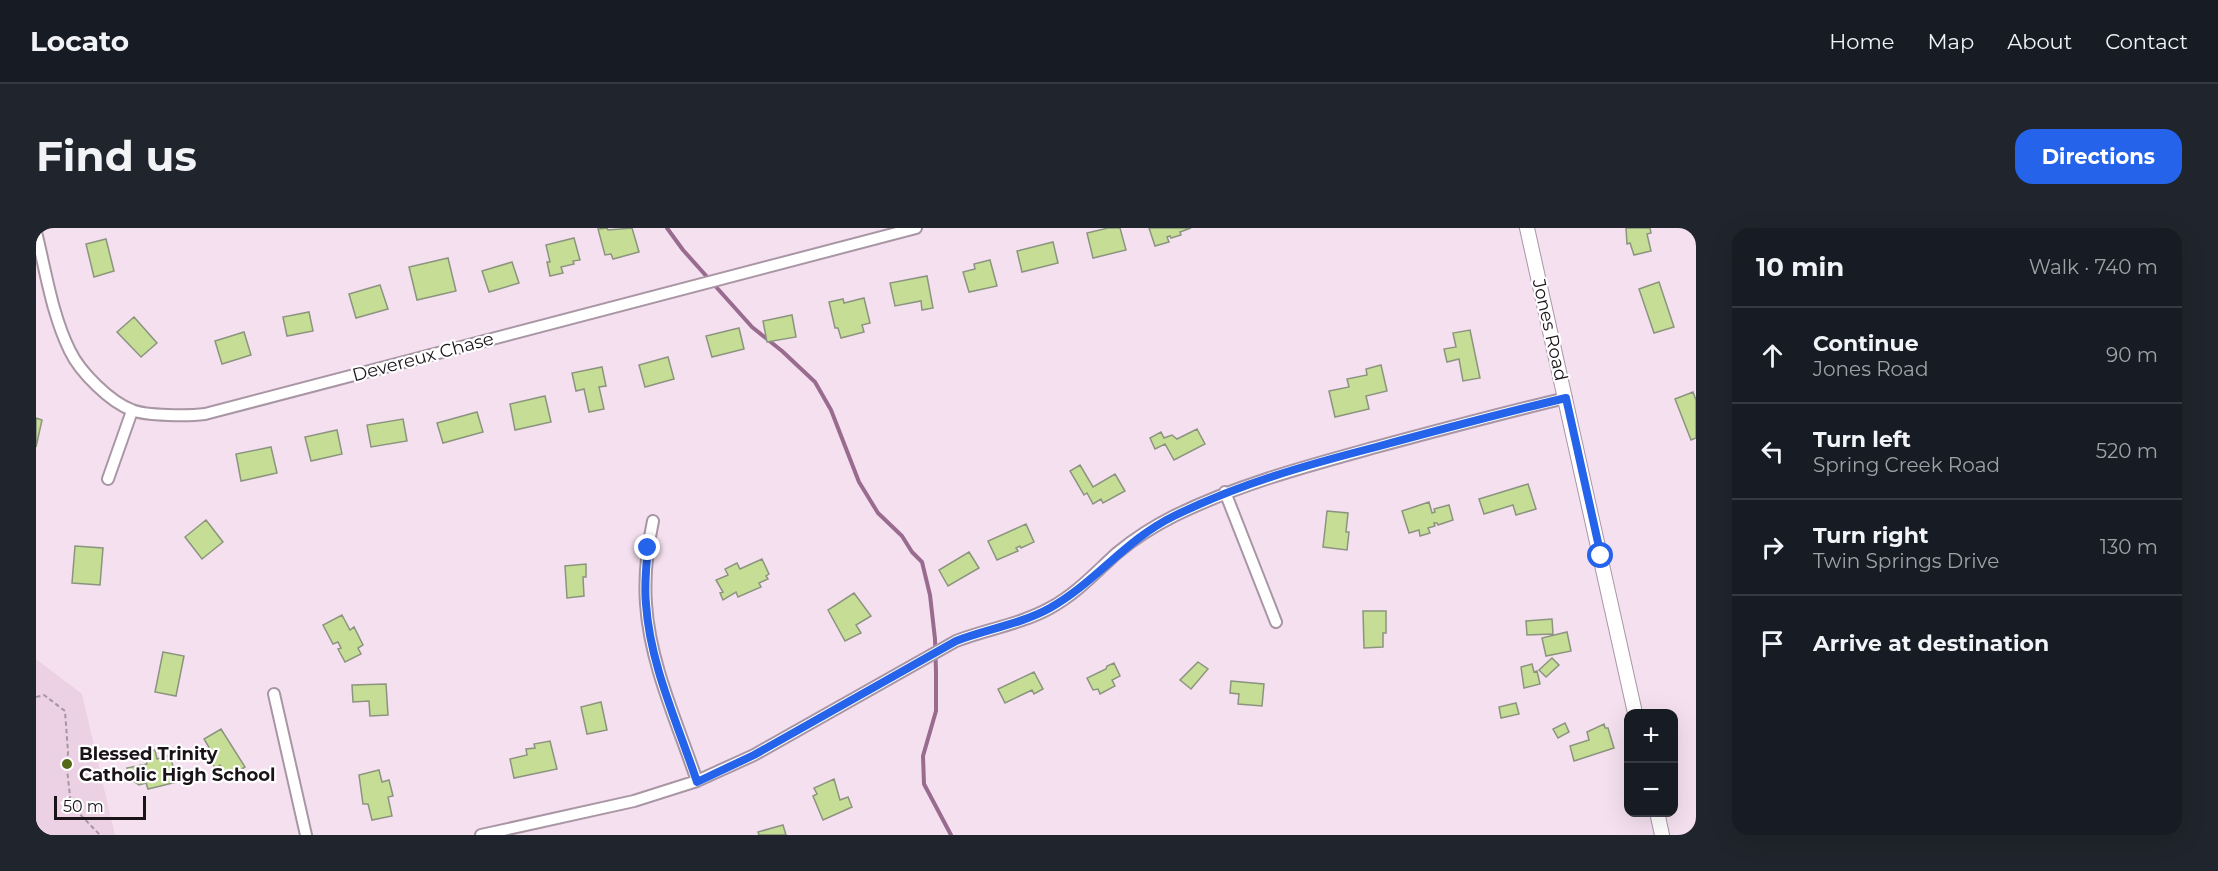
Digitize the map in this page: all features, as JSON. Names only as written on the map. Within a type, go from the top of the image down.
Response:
[{"type":"street","name":"Devereux Chase","points":[[36,232],[57,318],[70,352],[85,374],[108,396],[132,411],[188,416],[205,414],[916,228]]},
{"type":"street","name":"Jones Road","points":[[1527,228],[1634,709]]},
{"type":"street","points":[[481,835],[634,801],[697,782],[754,755],[956,641],[1025,619],[1050,608],[1079,588],[1144,533],[1171,517],[1225,492],[1287,471],[1566,398]]},
{"type":"street","points":[[108,479],[132,411]]},
{"type":"street","points":[[1225,492],[1276,622]]},
{"type":"street","points":[[652,521],[645,576],[649,631],[658,667],[697,782]]},
{"type":"street","points":[[274,694],[306,835]]},
{"type":"street","points":[[1658,817],[1662,835]]},
{"type":"path","points":[[36,697],[44,695],[65,711],[71,805],[100,835]]},
{"type":"path","points":[[36,831],[40,835]]},
{"type":"shaded area","name":"Blessed Trinity Catholic High School","points":[[36,659],[82,694],[115,835],[36,835]]},
{"type":"building","points":[[607,228],[608,230],[632,228],[639,252],[613,259],[611,254],[605,255],[598,229]]},
{"type":"building","points":[[1120,228],[1126,250],[1093,258],[1087,233]]},
{"type":"building","points":[[1149,228],[1191,228],[1180,232],[1181,235],[1167,237],[1169,242],[1155,246]]},
{"type":"building","points":[[1626,228],[1650,228],[1651,233],[1647,234],[1651,251],[1634,255],[1630,243],[1627,244]]},
{"type":"building","points":[[574,238],[580,260],[561,267],[563,273],[550,276],[546,245]]},
{"type":"building","points":[[106,239],[114,271],[94,277],[86,244]]},
{"type":"building","points":[[1053,242],[1058,263],[1022,272],[1017,251]]},
{"type":"building","points":[[448,258],[456,291],[417,300],[409,267]]},
{"type":"building","points":[[990,260],[997,286],[969,292],[963,272],[975,269],[974,264]]},
{"type":"building","points":[[512,262],[519,283],[489,292],[482,271]]},
{"type":"building","points":[[927,276],[933,308],[922,310],[921,301],[895,306],[890,283]]},
{"type":"building","points":[[1659,282],[1674,327],[1654,333],[1639,289]]},
{"type":"building","points":[[380,285],[388,309],[356,318],[349,294]]},
{"type":"building","points":[[864,298],[870,323],[862,325],[864,332],[841,338],[838,328],[835,328],[829,302],[843,299],[844,303]]},
{"type":"building","points":[[309,312],[313,331],[287,336],[283,317]]},
{"type":"building","points":[[792,315],[796,337],[767,342],[763,321]]},
{"type":"building","points":[[134,317],[157,343],[141,357],[117,332]]},
{"type":"building","points":[[739,328],[744,349],[712,357],[706,336]]},
{"type":"building","points":[[1470,330],[1480,378],[1463,381],[1459,359],[1447,362],[1444,349],[1456,347],[1453,333]]},
{"type":"building","points":[[244,332],[251,355],[222,364],[215,341]]},
{"type":"building","points":[[668,357],[674,379],[645,387],[639,365]]},
{"type":"building","points":[[1381,365],[1387,391],[1366,396],[1369,409],[1335,417],[1329,391],[1349,387],[1347,379],[1367,375],[1366,369]]},
{"type":"building","points":[[602,367],[606,386],[599,387],[604,409],[589,412],[584,389],[576,391],[572,373]]},
{"type":"building","points":[[1693,392],[1696,400],[1696,438],[1691,440],[1675,399]]},
{"type":"building","points":[[545,396],[551,422],[515,430],[510,404]]},
{"type":"building","points":[[477,412],[483,432],[443,443],[437,423]]},
{"type":"building","points":[[36,418],[42,420],[36,447]]},
{"type":"building","points":[[403,419],[407,441],[371,447],[367,425]]},
{"type":"building","points":[[1197,429],[1205,444],[1174,460],[1165,444],[1155,449],[1150,438],[1161,432],[1164,438],[1172,435],[1177,439]]},
{"type":"building","points":[[337,430],[342,454],[311,461],[305,437]]},
{"type":"building","points":[[271,447],[277,473],[241,481],[236,454]]},
{"type":"building","points":[[1080,465],[1093,487],[1115,474],[1125,491],[1103,503],[1101,499],[1093,504],[1087,493],[1084,495],[1070,471]]},
{"type":"building","points":[[1528,484],[1536,509],[1516,515],[1513,505],[1484,514],[1479,499]]},
{"type":"building","points":[[1429,502],[1432,513],[1435,512],[1434,509],[1449,505],[1453,520],[1438,525],[1434,523],[1435,526],[1428,528],[1430,533],[1420,536],[1419,530],[1409,533],[1402,511]]},
{"type":"building","points":[[1327,511],[1348,513],[1347,550],[1323,547]]},
{"type":"building","points":[[206,520],[223,542],[202,559],[185,537]]},
{"type":"building","points":[[1026,524],[1034,542],[1021,548],[1020,546],[1016,548],[1018,551],[997,560],[988,541]]},
{"type":"building","points":[[75,546],[103,548],[100,585],[72,583]]},
{"type":"building","points":[[969,552],[979,568],[948,586],[939,570]]},
{"type":"building","points":[[762,559],[769,574],[766,576],[768,579],[759,583],[761,587],[738,597],[736,592],[723,600],[720,593],[723,592],[716,580],[728,575],[725,569],[737,563],[740,569]]},
{"type":"building","points":[[586,564],[586,577],[583,577],[584,596],[567,598],[565,566]]},
{"type":"building","points":[[854,593],[871,616],[856,625],[861,633],[845,641],[828,610]]},
{"type":"building","points":[[1363,611],[1386,611],[1386,633],[1383,633],[1383,647],[1364,648]]},
{"type":"building","points":[[342,615],[350,630],[354,627],[363,645],[358,648],[361,654],[345,662],[338,649],[341,648],[338,642],[333,644],[323,625]]},
{"type":"building","points":[[1552,619],[1553,634],[1527,635],[1526,621]]},
{"type":"building","points":[[1567,632],[1571,651],[1546,656],[1542,638]]},
{"type":"building","points":[[163,652],[184,656],[176,696],[155,692]]},
{"type":"building","points":[[1552,658],[1559,665],[1546,677],[1539,670]]},
{"type":"building","points":[[1198,662],[1208,669],[1191,689],[1180,680]]},
{"type":"building","points":[[1114,663],[1120,676],[1112,680],[1115,686],[1100,694],[1098,689],[1093,690],[1087,678]]},
{"type":"building","points":[[1532,664],[1534,672],[1537,671],[1540,684],[1524,688],[1521,667]]},
{"type":"building","points":[[1034,672],[1043,689],[1034,694],[1032,690],[1005,703],[998,689]]},
{"type":"building","points":[[1231,681],[1264,684],[1262,706],[1238,704],[1239,694],[1230,693]]},
{"type":"building","points":[[386,684],[388,715],[370,716],[369,701],[353,702],[352,685]]},
{"type":"building","points":[[601,702],[607,730],[587,734],[581,707]]},
{"type":"building","points":[[1516,703],[1519,714],[1501,718],[1499,707]]},
{"type":"building","points":[[1565,723],[1569,732],[1558,738],[1553,729]]},
{"type":"building","points":[[1604,724],[1605,728],[1608,728],[1614,748],[1574,761],[1570,746],[1589,740],[1587,732]]},
{"type":"building","points":[[221,729],[245,767],[228,778],[220,765],[215,768],[209,757],[213,754],[204,739]]},
{"type":"building","points":[[550,741],[557,769],[514,778],[510,759],[527,755],[526,749],[535,748],[534,744]]},
{"type":"building","points":[[155,750],[157,759],[170,755],[177,782],[148,789],[146,783],[139,785],[130,779],[127,768],[147,764],[145,753]]},
{"type":"building","points":[[379,770],[382,782],[389,780],[393,796],[388,797],[392,816],[372,820],[368,804],[363,804],[359,775]]},
{"type":"building","points":[[834,779],[840,800],[848,797],[852,807],[823,820],[813,796],[817,794],[814,788]]},
{"type":"building","points":[[783,825],[786,835],[759,835],[758,832]]},
{"type":"waterway","points":[[667,228],[683,250],[752,327],[815,382],[831,410],[859,482],[878,513],[902,536],[912,552],[922,562],[930,595],[936,672],[936,711],[923,756],[924,784],[951,835]]},
{"type":"place","name":"Blessed Trinity Catholic High School","points":[[67,764]]},
{"type":"route","points":[[648,548],[645,576],[649,631],[658,667],[697,782],[754,755],[956,641],[1025,619],[1050,608],[1079,588],[1144,533],[1171,517],[1225,492],[1287,471],[1477,420],[1566,398],[1601,556]]}]
